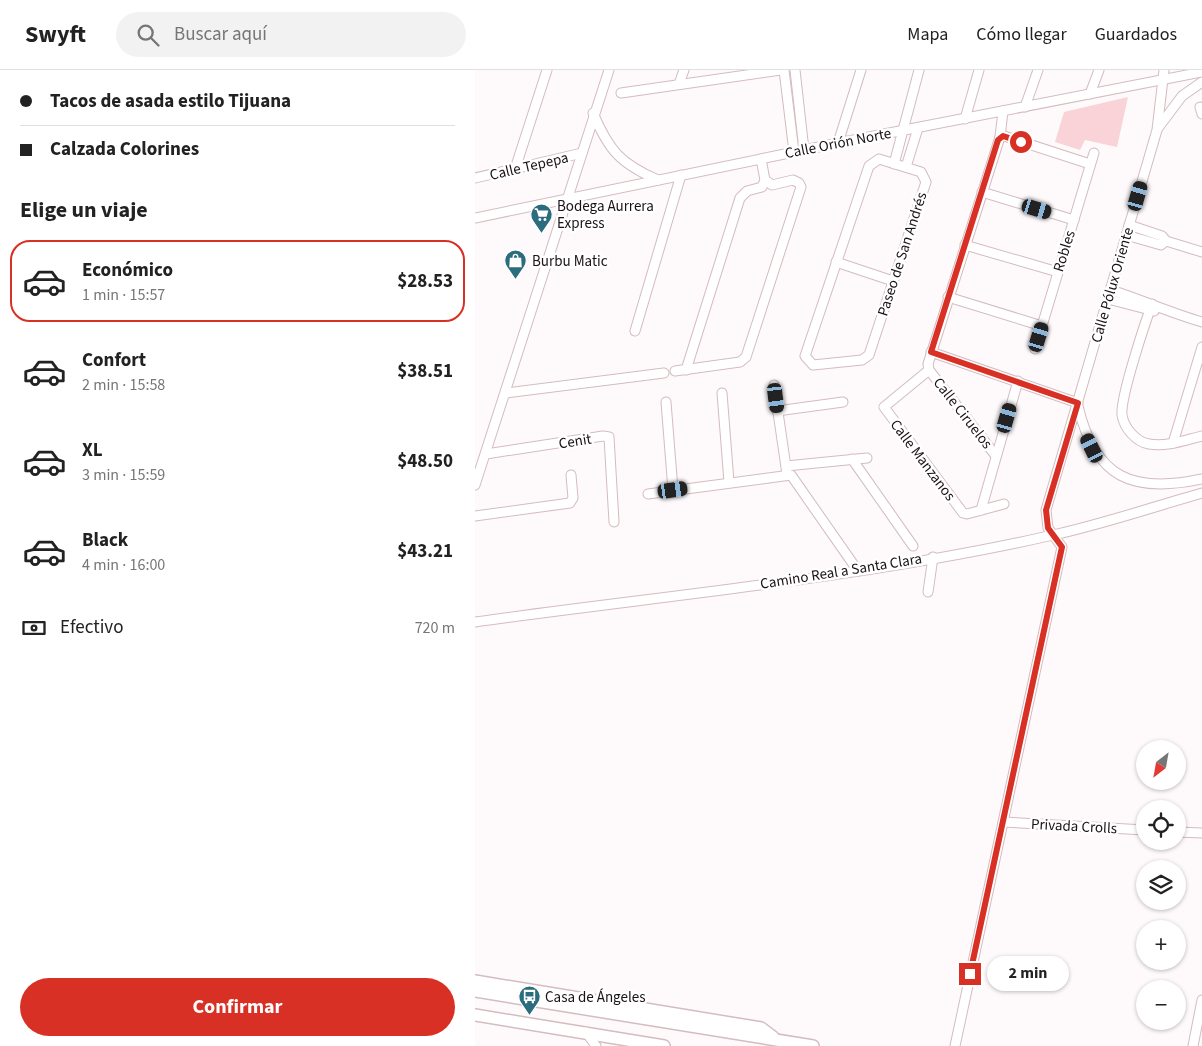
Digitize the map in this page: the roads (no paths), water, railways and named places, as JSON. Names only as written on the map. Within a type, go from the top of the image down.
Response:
[{"type":"main road","points":[[475,981],[761,1028],[777,1039]]},
{"type":"main road","points":[[475,991],[813,1046]]},
{"type":"main road","points":[[475,1015],[664,1046]]},
{"type":"street","points":[[515,169],[547,70]]},
{"type":"street","points":[[475,485],[582,154],[593,113],[609,70]]},
{"type":"street","points":[[679,84],[684,70]]},
{"type":"street","points":[[621,93],[745,73],[783,70],[794,152]]},
{"type":"street","points":[[795,70],[804,150]]},
{"type":"street","points":[[838,143],[861,70]]},
{"type":"street","points":[[894,164],[919,70]]},
{"type":"street","points":[[965,118],[979,70]]},
{"type":"street","points":[[1025,107],[1038,70]]},
{"type":"street","points":[[1090,94],[1099,70]]},
{"type":"street","name":"Calle Orión Norte","points":[[475,218],[838,143],[1090,94],[1163,74],[1202,72]]},
{"type":"street","name":"Calle Pólux Oriente","points":[[955,1046],[1062,547],[1048,528],[1046,510],[1157,130],[1163,74]]},
{"type":"street","points":[[1157,130],[1182,96],[1202,82]]},
{"type":"street","points":[[929,370],[928,364],[931,352],[981,192],[1002,137],[1005,111]]},
{"type":"street","points":[[593,113],[603,137],[616,155],[634,169],[659,180]]},
{"type":"street","points":[[906,167],[918,128]]},
{"type":"street","points":[[1002,137],[1090,164]]},
{"type":"street","name":"Robles","points":[[1035,349],[1094,153]]},
{"type":"street","name":"Calle Tepepa","points":[[475,178],[582,154]]},
{"type":"street","points":[[761,159],[766,184]]},
{"type":"street","name":"Paseo de San Andrés","points":[[879,159],[906,167],[921,172],[925,182],[866,358],[813,365],[805,356],[869,166],[879,159]]},
{"type":"street","points":[[635,331],[681,176]]},
{"type":"street","points":[[675,371],[686,370],[740,362],[746,356],[801,187],[799,183],[793,180],[766,184],[747,191],[740,198],[686,370]]},
{"type":"street","points":[[981,192],[1074,220]]},
{"type":"street","points":[[1129,225],[1162,236],[1166,241],[1202,252]]},
{"type":"street","points":[[1126,235],[1161,245],[1166,241]]},
{"type":"street","points":[[965,245],[1058,272]]},
{"type":"street","points":[[836,262],[893,281]]},
{"type":"street","points":[[1109,294],[1202,322]]},
{"type":"street","points":[[949,297],[1042,326]]},
{"type":"street","points":[[1151,307],[1122,404],[1122,415],[1127,428],[1138,440],[1148,444],[1163,445],[1202,436]]},
{"type":"street","points":[[1173,443],[1202,347]]},
{"type":"street","points":[[931,352],[1078,403],[1092,448],[1113,471],[1141,483],[1161,485],[1202,479]]},
{"type":"street","name":"Calle Manzanos","points":[[929,370],[883,408],[963,513],[981,510]]},
{"type":"street","name":"Calle Ciruelos","points":[[929,370],[996,456]]},
{"type":"street","points":[[506,393],[664,373]]},
{"type":"street","points":[[981,510],[1018,382]]},
{"type":"street","points":[[775,385],[786,470],[795,477],[858,571]]},
{"type":"street","points":[[722,393],[729,482]]},
{"type":"street","points":[[666,402],[673,490]]},
{"type":"street","points":[[777,411],[843,402]]},
{"type":"street","name":"Cenit","points":[[486,454],[603,436],[609,437],[614,522]]},
{"type":"street","points":[[648,494],[729,482],[851,459],[867,458]]},
{"type":"street","points":[[851,459],[913,546]]},
{"type":"street","points":[[475,516],[570,503],[573,498],[571,475]]},
{"type":"street","name":"Camino Real a Santa Clara","points":[[475,622],[858,571],[933,558],[1054,535],[1202,493]]},
{"type":"street","points":[[981,510],[1004,504]]},
{"type":"street","points":[[928,592],[933,558]]},
{"type":"street","name":"Privada Crolls","points":[[1003,822],[1136,829]]},
{"type":"street","points":[[1186,832],[1202,833]]},
{"type":"street","points":[[1193,1046],[1202,1000]]},
{"type":"street","points":[[586,1032],[596,1046]]},
{"type":"place","name":"Bodega Aurrera Express","points":[[541,234]]},
{"type":"place","name":"Burbu Matic","points":[[516,280]]},
{"type":"place","name":"Casa de Ángeles","points":[[529,1016]]}]
